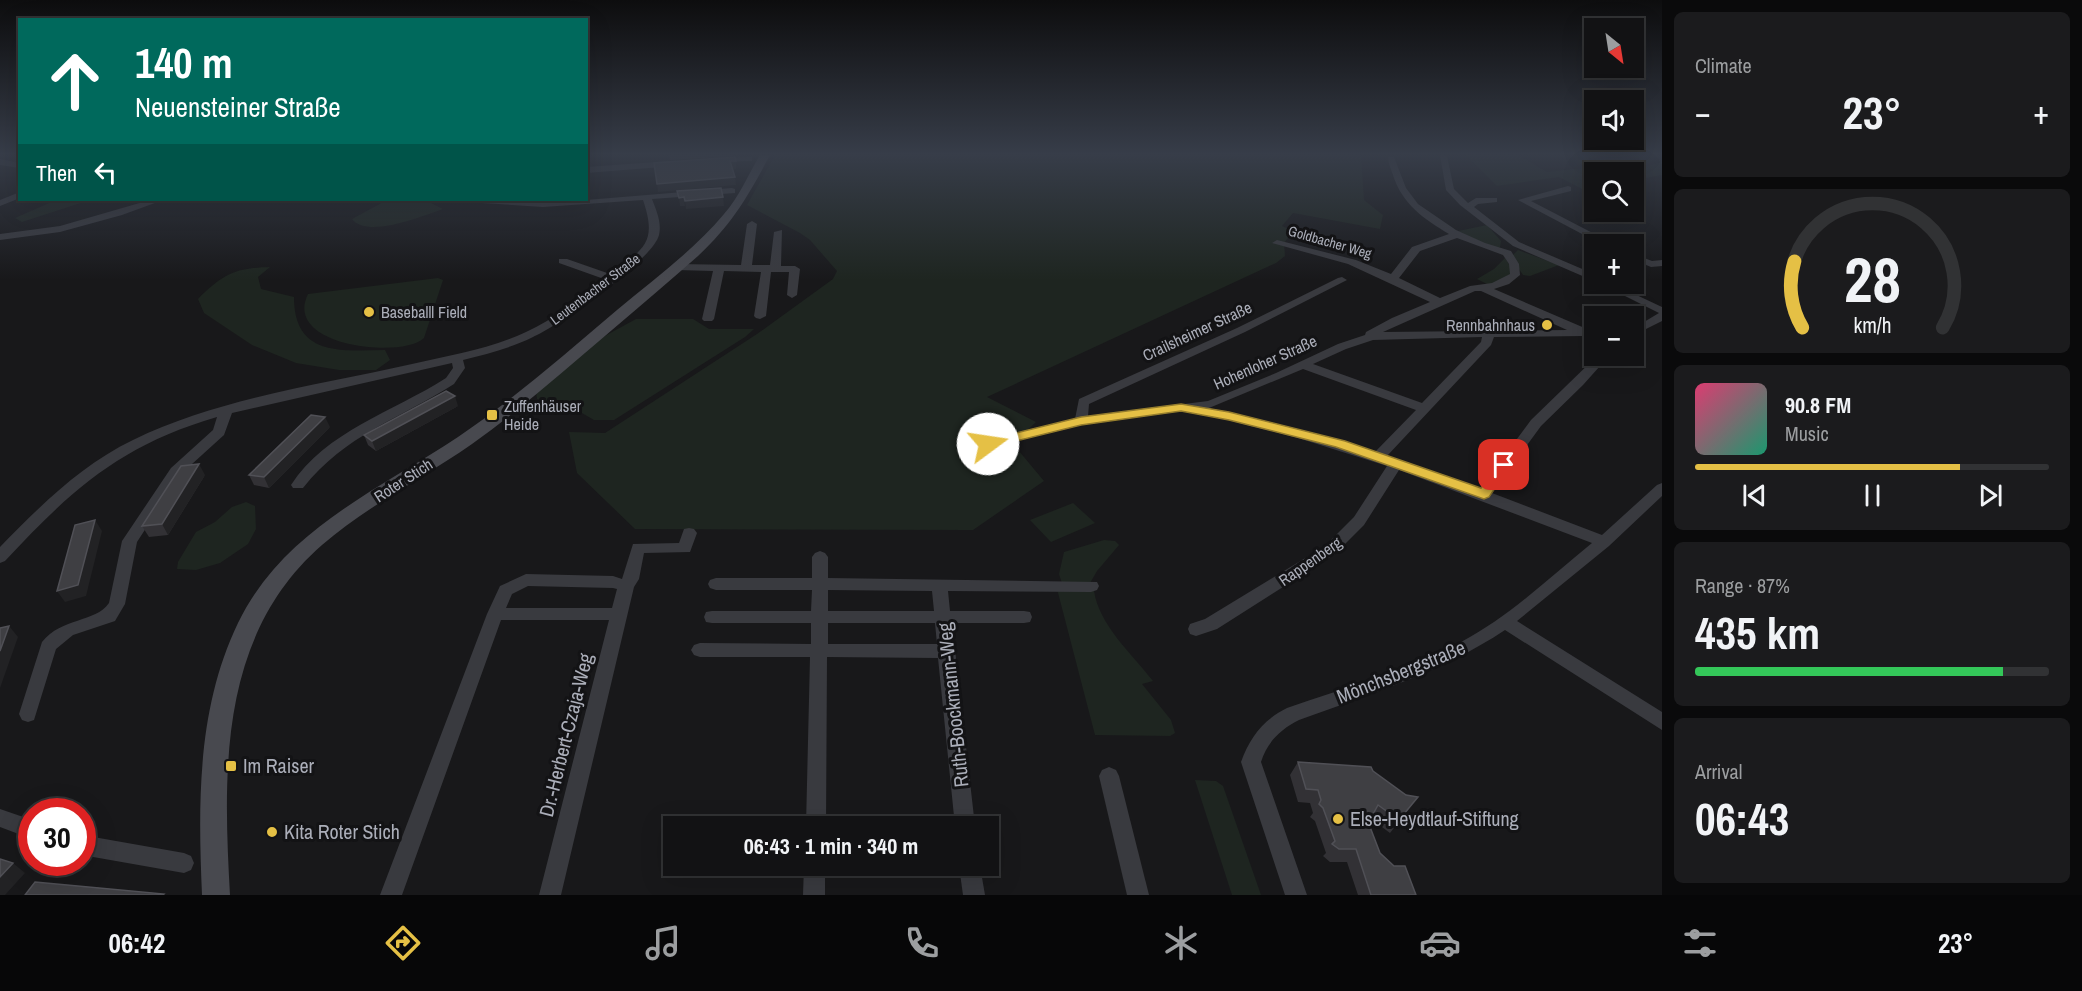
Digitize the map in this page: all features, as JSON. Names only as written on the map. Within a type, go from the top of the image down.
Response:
[{"type":"street","points":[[497,201],[543,204],[661,197]]},
{"type":"street","name":"Roter Stich","points":[[216,895],[212,819],[214,768],[221,719],[237,653],[249,623],[275,579],[290,562],[327,529],[462,442],[523,398],[677,267],[721,226],[742,197]]},
{"type":"street","points":[[1406,197],[1438,223],[1497,251],[1507,253],[1514,264],[1515,275],[1507,282],[1485,289]]},
{"type":"street","points":[[1457,197],[1516,244],[1584,272]]},
{"type":"street","points":[[1537,197],[1524,200],[1588,234]]},
{"type":"street","name":"Leutenbacher Straße","points":[[0,557],[51,503],[96,467],[137,443],[165,431],[226,411],[457,358],[507,343],[547,326],[569,312],[646,250],[654,238],[656,226],[646,198]]},
{"type":"street","points":[[1468,207],[1476,201],[1494,200]]},
{"type":"street","points":[[0,237],[50,233],[155,201]]},
{"type":"street","points":[[746,269],[752,224]]},
{"type":"street","points":[[760,316],[779,232]]},
{"type":"street","points":[[1393,279],[1416,249],[1459,234]]},
{"type":"street","name":"Goldbacher Weg","points":[[1277,243],[1341,258],[1393,279],[1439,302]]},
{"type":"street","points":[[1507,253],[1516,244]]},
{"type":"street","points":[[563,261],[612,278]]},
{"type":"street","points":[[677,267],[795,269],[792,295]]},
{"type":"street","points":[[708,319],[711,316],[719,269]]},
{"type":"street","name":"Crailsheimer Straße","points":[[1081,421],[1083,402],[1241,330],[1342,280]]},
{"type":"street","points":[[1365,338],[1391,323],[1474,288],[1485,289],[1584,333]]},
{"type":"street","points":[[1627,294],[1662,311]]},
{"type":"street","points":[[1644,326],[1662,316]]},
{"type":"street","points":[[1391,323],[1412,336]]},
{"type":"street","points":[[1379,456],[1487,343],[1489,334]]},
{"type":"street","name":"Hohenloher Straße","points":[[988,444],[1081,421],[1181,407],[1193,409],[1218,402],[1303,365],[1341,345],[1365,338],[1489,334],[1584,335]]},
{"type":"street","points":[[298,485],[322,457],[343,440],[450,381],[459,368],[457,358]]},
{"type":"street","points":[[1303,365],[1423,408]]},
{"type":"street","points":[[1484,494],[1536,423],[1593,366]]},
{"type":"street","points":[[1193,409],[1292,431],[1379,456],[1484,494],[1604,542]]},
{"type":"street","points":[[28,714],[48,647],[54,638],[65,631],[109,616],[113,612],[117,604],[130,541],[176,471],[219,432],[226,411]]},
{"type":"street","name":"Rappenberg","points":[[1196,629],[1211,624],[1330,550],[1359,521],[1396,463]]},
{"type":"street","name":"Mönchsbergstraße","points":[[1296,895],[1251,762],[1254,751],[1266,732],[1278,721],[1293,714],[1409,673],[1468,646],[1505,622],[1604,542],[1662,488]]},
{"type":"street","name":"Dr.-Herbert-Czaja-Weg","points":[[550,895],[626,586],[631,579],[638,548],[685,548],[689,533]]},
{"type":"street","points":[[816,816],[822,650],[819,617],[820,557]]},
{"type":"street","points":[[392,895],[495,614],[506,590],[526,580],[613,582],[626,586]]},
{"type":"street","points":[[716,584],[1091,586]]},
{"type":"street","name":"Ruth-Boockmann-Weg","points":[[939,584],[964,816]]},
{"type":"street","points":[[495,614],[619,614]]},
{"type":"street","points":[[712,617],[1024,617]]},
{"type":"street","points":[[1505,622],[1662,722]]},
{"type":"street","points":[[700,650],[947,651]]},
{"type":"street","points":[[1109,776],[1138,895]]},
{"type":"street","points":[[0,818],[18,825]]},
{"type":"street","points":[[96,847],[184,863]]},
{"type":"street","points":[[814,876],[814,895]]},
{"type":"street","points":[[971,876],[974,895]]},
{"type":"shaded area","points":[[752,197],[1364,197],[1364,200],[1383,215],[1380,229],[1293,213],[1282,226],[1293,231],[1284,243],[1285,256],[1276,263],[987,397],[1036,422],[1013,444],[1044,481],[973,530],[635,529],[577,473],[569,432],[605,433],[757,334],[833,279],[837,271],[810,240],[747,205]]},
{"type":"shaded area","points":[[54,201],[87,201],[22,222],[15,218]]},
{"type":"shaded area","points":[[385,201],[427,201],[443,209],[409,221],[382,226],[359,225],[352,219]]},
{"type":"shaded area","points":[[1487,225],[1501,241],[1500,247],[1496,249],[1458,231]]},
{"type":"shaded area","points":[[1518,250],[1559,265],[1530,276],[1523,275],[1511,257]]},
{"type":"shaded area","points":[[1505,258],[1514,272],[1491,286],[1477,279],[1494,269]]},
{"type":"shaded area","points":[[270,267],[258,277],[261,289],[294,297],[296,316],[302,330],[311,340],[336,349],[385,350],[390,360],[376,370],[339,370],[296,363],[252,345],[204,313],[198,299],[223,278],[238,271]]},
{"type":"shaded area","name":"Baseballl Field","points":[[438,278],[443,280],[424,338],[412,344],[371,347],[348,344],[328,337],[312,326],[305,312],[308,294]]},
{"type":"shaded area","points":[[636,319],[693,319],[709,329],[754,329],[745,337],[614,420],[594,420],[575,409],[537,399],[536,392],[592,343]]},
{"type":"shaded area","points":[[246,502],[255,506],[256,529],[248,544],[220,563],[196,570],[177,569],[178,562],[196,532],[215,522],[232,507]]},
{"type":"shaded area","points":[[1073,503],[1095,523],[1051,542],[1030,520]]},
{"type":"shaded area","points":[[1104,540],[1115,541],[1119,545],[1090,583],[1062,583],[1059,574],[1064,552]]},
{"type":"shaded area","points":[[1056,585],[1094,591],[1102,616],[1109,627],[1153,681],[1142,684],[1171,720],[1175,733],[1170,736],[1095,735]]},
{"type":"shaded area","points":[[1195,780],[1216,781],[1223,786],[1261,895],[1232,895]]},
{"type":"building","points":[[679,197],[723,197],[685,201],[684,197]]},
{"type":"building","points":[[446,391],[455,396],[372,441],[364,435]]},
{"type":"building","points":[[311,415],[325,417],[264,477],[249,475]]},
{"type":"building","points":[[199,464],[162,524],[142,526],[181,466]]},
{"type":"building","points":[[95,520],[78,585],[57,591],[75,525]]},
{"type":"building","points":[[9,626],[0,651],[0,628]]},
{"type":"building","points":[[1298,762],[1371,767],[1373,771],[1406,795],[1418,797],[1399,820],[1378,805],[1372,816],[1367,819],[1380,853],[1394,866],[1405,866],[1416,895],[1371,895],[1356,849],[1339,849],[1332,844],[1335,841],[1323,808],[1319,804],[1321,800],[1318,790],[1306,789]]},
{"type":"building","points":[[0,859],[13,863],[0,877]]},
{"type":"building","points":[[35,882],[164,894],[25,895]]},
{"type":"place","name":"Baseballl Field","points":[[369,312]]},
{"type":"place","name":"Rennbahnhaus","points":[[1547,325]]},
{"type":"place","name":"Zuffenhäuser Heide","points":[[492,415]]},
{"type":"place","name":"Im Raiser","points":[[231,766]]},
{"type":"place","name":"Else-Heydtlauf-Stiftung","points":[[1338,819]]},
{"type":"place","name":"Kita Roter Stich","points":[[272,832]]},
{"type":"route","points":[[988,444],[1081,421],[1181,407],[1229,416],[1340,444],[1484,494],[1504,465]]}]
